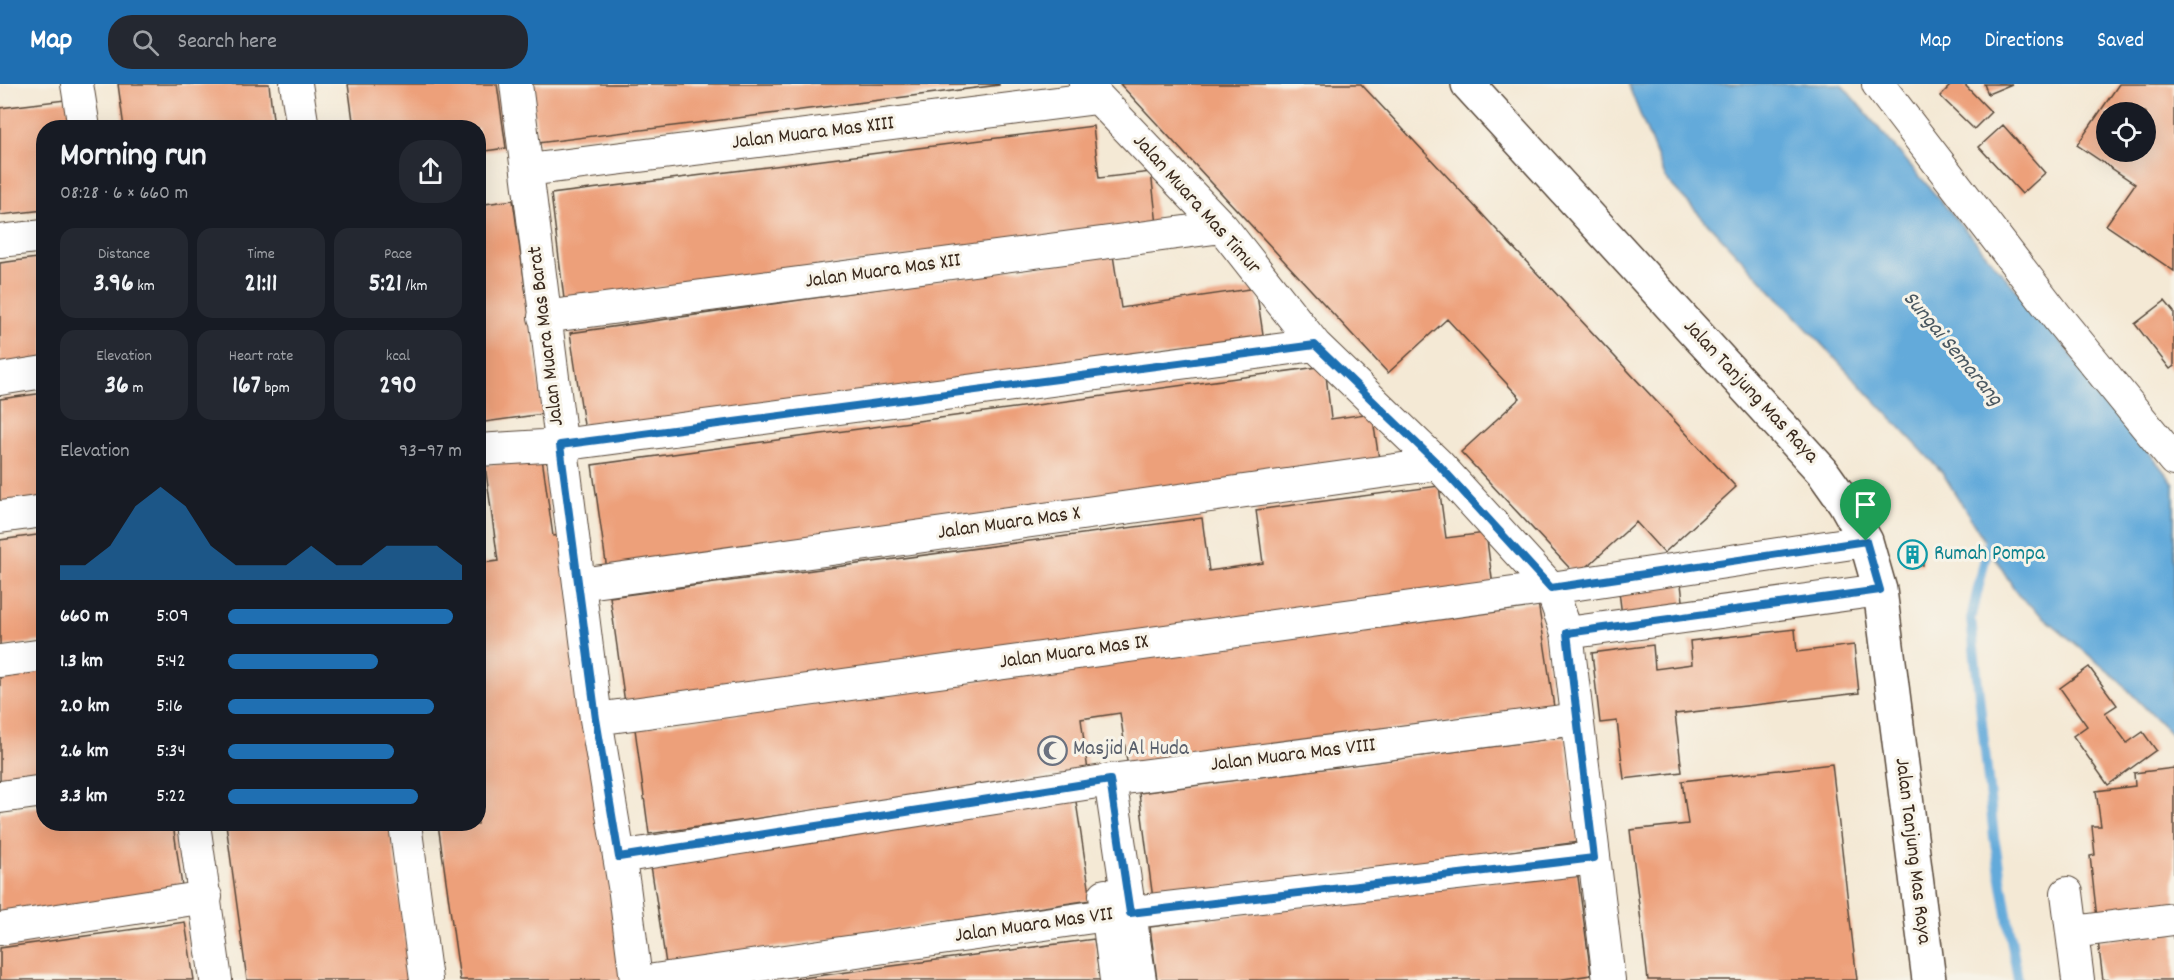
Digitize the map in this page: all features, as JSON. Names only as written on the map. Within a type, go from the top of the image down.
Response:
[{"type":"street","points":[[77,84],[83,120]]},
{"type":"street","points":[[297,84],[302,120]]},
{"type":"street","name":"Jalan Muara Mas Barat","points":[[516,84],[596,719],[619,857],[636,980]]},
{"type":"street","name":"Jalan Tanjung Mas Raya","points":[[1468,84],[1822,471],[1844,502],[1866,541],[1880,590],[1929,980]]},
{"type":"street","points":[[1878,84],[2057,317],[2174,460]]},
{"type":"street","name":"Jalan Muara Mas XIII","points":[[528,170],[1091,91]]},
{"type":"street","name":"Jalan Muara Mas Timur","points":[[1091,91],[1222,227],[1315,345],[1438,464],[1551,588],[1567,633],[1609,980]]},
{"type":"street","name":"Jalan Muara Mas XII","points":[[544,317],[1222,227]]},
{"type":"street","points":[[0,241],[36,237]]},
{"type":"street","points":[[486,450],[560,445],[1315,345]]},
{"type":"street","points":[[0,379],[36,373]]},
{"type":"street","name":"Jalan Muara Mas X","points":[[580,584],[1438,464]]},
{"type":"street","points":[[0,517],[36,512]]},
{"type":"street","name":"Jalan Muara Mas IX","points":[[596,719],[1551,588],[1866,541]]},
{"type":"street","points":[[1567,633],[1880,590]]},
{"type":"street","points":[[0,662],[36,656]]},
{"type":"street","name":"Jalan Muara Mas VIII","points":[[619,857],[1101,781],[1577,718]]},
{"type":"street","points":[[1101,781],[1119,914],[1140,980]]},
{"type":"street","points":[[0,797],[36,792]]},
{"type":"street","points":[[195,831],[216,980]]},
{"type":"street","points":[[406,831],[426,980]]},
{"type":"street","name":"Jalan Muara Mas VII","points":[[654,980],[1119,914],[1594,858]]},
{"type":"street","points":[[2067,893],[2078,980]]},
{"type":"street","points":[[0,930],[206,897]]},
{"type":"street","points":[[1116,980],[1119,914]]},
{"type":"street","points":[[2073,932],[2174,919]]},
{"type":"water","name":"Sungai Semarang","points":[[1628,84],[1841,84],[2067,349],[2174,484],[2174,737],[2117,679],[2018,595],[1942,472],[1666,179]]},
{"type":"building","points":[[118,84],[269,84],[273,120],[123,120]]},
{"type":"building","points":[[348,84],[497,84],[506,148],[486,151],[486,120],[353,120]]},
{"type":"building","points":[[531,84],[999,84],[999,85],[538,143]]},
{"type":"building","points":[[1120,84],[1361,84],[1736,487],[1664,553],[1636,522],[1577,576],[1461,452],[1520,398],[1447,319],[1388,373]]},
{"type":"building","points":[[1952,84],[1964,84],[1991,112],[1974,129],[1940,96]]},
{"type":"building","points":[[1984,84],[2012,84],[1988,94]]},
{"type":"building","points":[[2119,84],[2174,84],[2174,271],[2106,225],[2135,184],[2102,162],[2156,162],[2156,102],[2107,102]]},
{"type":"building","points":[[73,99],[76,120],[36,120],[36,211],[0,215],[0,108]]},
{"type":"building","points":[[2096,117],[2096,158],[2077,145]]},
{"type":"building","points":[[2003,125],[2045,173],[2022,194],[1979,147]]},
{"type":"building","points":[[1093,126],[1099,178],[1151,172],[1157,225],[564,299],[551,194]]},
{"type":"building","points":[[513,200],[543,414],[486,422],[486,204]]},
{"type":"building","points":[[1113,255],[1121,308],[1256,288],[1264,341],[586,438],[570,333]]},
{"type":"building","points":[[36,258],[36,365],[0,371],[0,263]]},
{"type":"building","points":[[2165,301],[2174,312],[2174,366],[2170,369],[2135,324]]},
{"type":"building","points":[[1325,366],[1331,419],[1372,413],[1380,466],[607,570],[592,465]]},
{"type":"building","points":[[36,394],[36,502],[0,507],[0,399]]},
{"type":"building","points":[[542,458],[553,536],[562,535],[623,980],[460,980],[439,831],[486,831],[486,563],[498,561],[486,465]]},
{"type":"building","points":[[1439,486],[1446,538],[1486,533],[1493,586],[625,703],[610,597],[1202,518],[1209,571],[1263,563],[1256,510]]},
{"type":"building","points":[[36,535],[36,642],[0,647],[0,540]]},
{"type":"building","name":"Rumah Pompa","points":[[1903,546],[1922,546],[1923,565],[1905,566]]},
{"type":"building","points":[[1681,584],[1684,609],[1622,616],[1619,591]]},
{"type":"building","points":[[1538,602],[1554,707],[1128,768],[1120,713],[1081,719],[1088,771],[649,834],[635,729]]},
{"type":"building","points":[[1795,629],[1797,652],[1854,645],[1859,693],[1675,714],[1682,772],[1624,779],[1617,721],[1600,723],[1592,653],[1653,645],[1655,669],[1692,664],[1690,641]]},
{"type":"building","points":[[2089,667],[2117,705],[2105,713],[2127,743],[2143,732],[2156,750],[2108,785],[2073,736],[2087,726],[2060,688]]},
{"type":"building","points":[[36,670],[36,778],[0,783],[0,676]]},
{"type":"building","points":[[1565,737],[1579,842],[1153,899],[1139,793]]},
{"type":"building","points":[[1832,764],[1857,980],[1648,980],[1630,830],[1688,824],[1682,781]]},
{"type":"building","points":[[2174,768],[2174,909],[2097,918],[2090,856],[2095,855],[2092,826],[2101,826],[2096,791],[2135,786],[2134,773]]},
{"type":"building","points":[[1075,795],[1091,900],[666,964],[650,859]]},
{"type":"building","points":[[36,807],[36,831],[174,831],[183,893],[0,920],[0,813]]},
{"type":"building","points":[[227,831],[391,831],[411,980],[247,980]]},
{"type":"building","points":[[1577,870],[1591,975],[1556,980],[1157,980],[1150,927]]},
{"type":"building","points":[[185,922],[194,980],[0,980],[0,948]]},
{"type":"building","points":[[2174,932],[2174,980],[2103,980],[2098,941]]},
{"type":"building","points":[[1094,939],[1100,980],[795,980],[795,979]]},
{"type":"waterway","points":[[1991,533],[1971,619],[1994,837],[2018,980]]},
{"type":"place","name":"Rumah Pompa","points":[[1913,555]]},
{"type":"place","name":"Masjid Al Huda","points":[[1052,750]]},
{"type":"route","points":[[1315,345],[1438,464],[1551,588],[1866,541],[1880,590],[1567,633],[1594,858],[1130,913],[1110,780],[619,857],[596,719],[560,445],[1315,345]]}]
